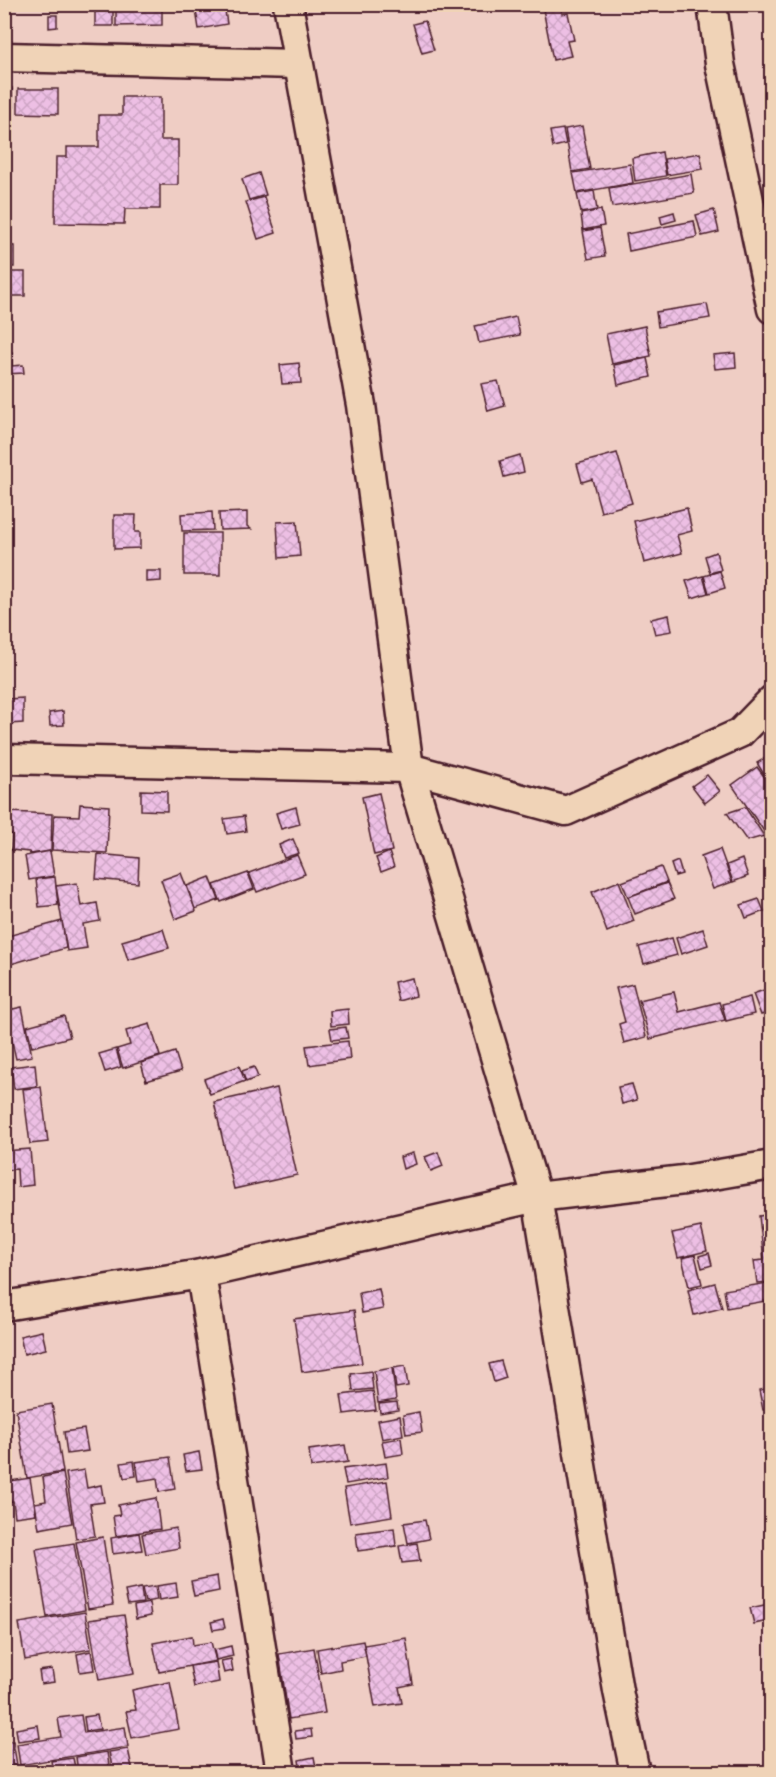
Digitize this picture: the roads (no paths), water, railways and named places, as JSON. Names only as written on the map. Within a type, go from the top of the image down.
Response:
[{"type":"street","points":[[288,4],[297,64],[361,405],[409,768],[537,1197],[618,1691],[635,1773]]},
{"type":"street","points":[[712,4],[720,64],[771,309]]},
{"type":"street","points":[[4,57],[297,64]]},
{"type":"street","points":[[4,759],[409,768],[566,811],[740,733],[771,700]]},
{"type":"street","points":[[4,1306],[201,1274],[537,1197],[684,1180],[771,1165]]},
{"type":"street","points":[[201,1274],[281,1773]]}]
